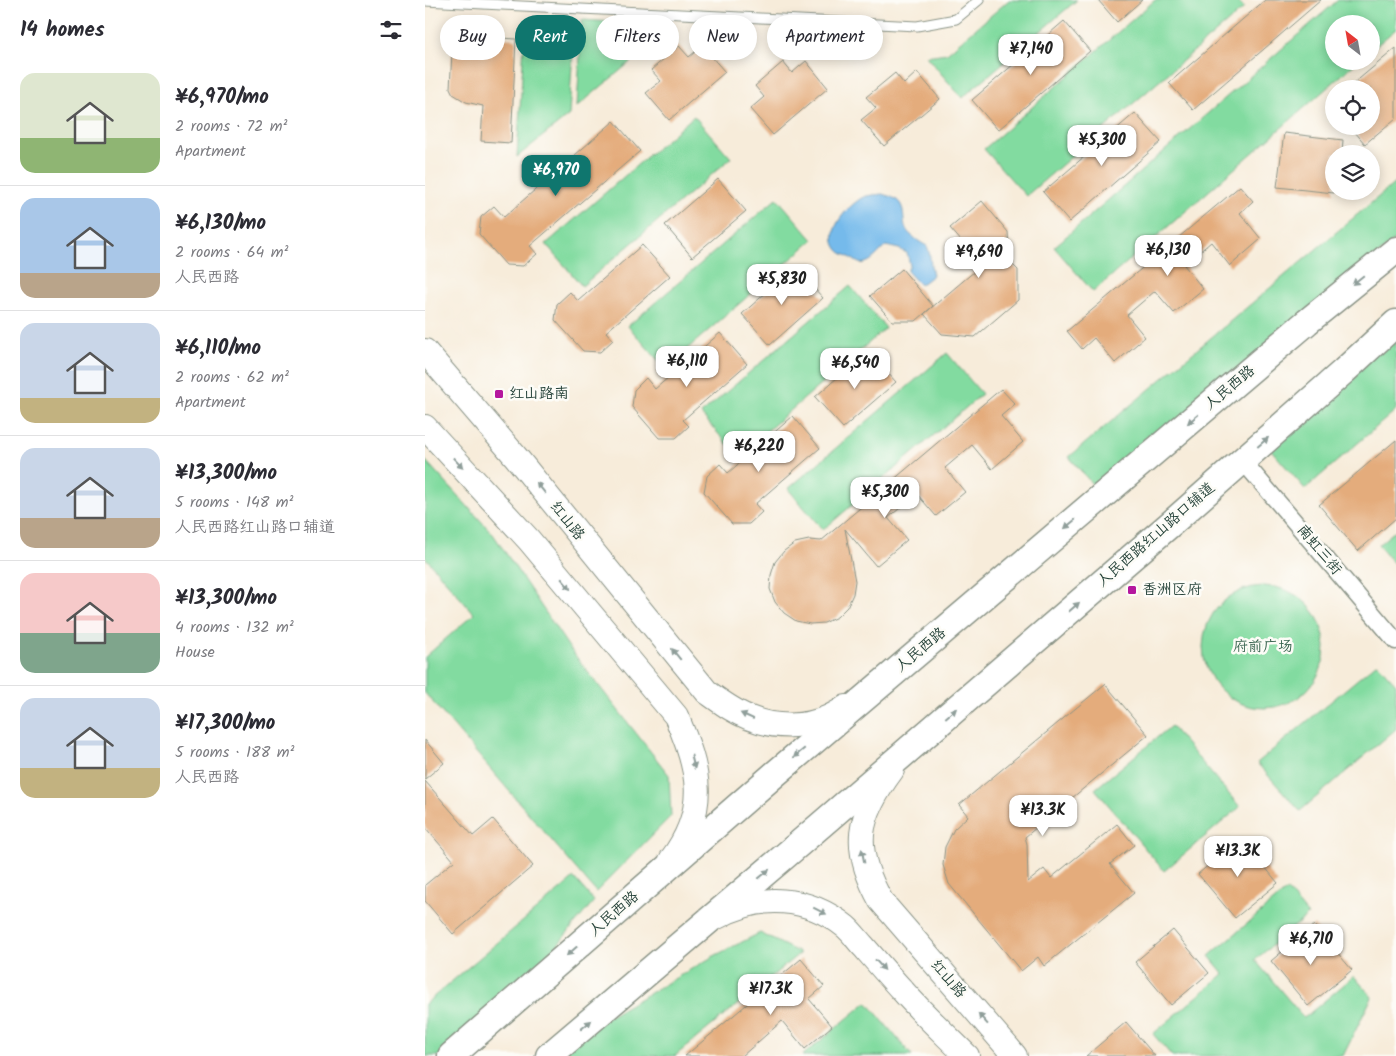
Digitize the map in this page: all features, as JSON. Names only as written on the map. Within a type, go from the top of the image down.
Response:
[{"type":"main road","name":"人民西路","points":[[451,1056],[873,690],[1307,322],[1396,250]]},
{"type":"main road","name":"人民西路红山路口辅道","points":[[915,745],[1174,521],[1396,323]]},
{"type":"main road","name":"红山路","points":[[425,351],[516,457],[707,692],[750,718],[770,724],[789,725],[806,724],[828,718],[873,690]]},
{"type":"main road","points":[[425,427],[529,540],[676,716],[693,760],[697,777],[697,798],[695,815],[688,834],[661,874]]},
{"type":"main road","name":"红山路","points":[[915,745],[891,770],[876,792],[866,813],[861,833],[861,852],[867,871],[881,901],[1015,1056]]},
{"type":"main road","points":[[549,1056],[915,745]]},
{"type":"main road","points":[[707,923],[724,913],[759,902],[797,903],[816,908],[847,928],[908,997],[967,1056]]},
{"type":"street","name":"南虹三街","points":[[1242,460],[1396,641]]},
{"type":"lane","points":[[425,1],[917,26],[956,19],[979,0]]},
{"type":"green space","points":[[1009,0],[1077,0],[962,98],[926,56],[947,53]]},
{"type":"green space","points":[[1155,0],[1237,0],[1244,8],[1026,196],[984,149]]},
{"type":"green space","points":[[1338,0],[1396,0],[1396,29],[1380,42],[1380,15],[1325,15],[1325,70],[1348,70],[1336,80],[1325,80],[1325,90],[1093,292],[1054,247]]},
{"type":"green space","points":[[586,20],[596,21],[596,60],[633,60],[577,107],[580,60],[586,60]]},
{"type":"green space","points":[[523,60],[572,60],[569,115],[517,157]]},
{"type":"green space","points":[[694,116],[731,158],[582,286],[546,244]]},
{"type":"green space","points":[[1396,182],[1396,239],[1099,492],[1069,457],[1375,200],[1380,200],[1380,195]]},
{"type":"green space","points":[[777,198],[813,240],[665,368],[628,326]]},
{"type":"green space","points":[[850,286],[886,328],[738,456],[701,414]]},
{"type":"green space","points":[[1396,332],[1396,410],[1305,489],[1266,444]]},
{"type":"green space","points":[[947,353],[982,394],[823,530],[788,489]]},
{"type":"green space","points":[[425,460],[493,534],[570,649],[669,775],[671,816],[596,892],[425,693],[425,657],[474,614],[425,557]]},
{"type":"green space","points":[[1396,530],[1396,566],[1378,545]]},
{"type":"green space","name":"府前广场","points":[[1264,586],[1276,587],[1287,591],[1298,596],[1307,604],[1315,613],[1320,624],[1324,635],[1324,659],[1320,670],[1315,681],[1307,690],[1298,698],[1287,703],[1276,707],[1264,708],[1252,707],[1241,703],[1230,698],[1221,690],[1213,681],[1208,670],[1204,659],[1203,647],[1204,635],[1208,624],[1213,613],[1221,604],[1230,596],[1241,591],[1252,587]]},
{"type":"green space","points":[[1377,663],[1396,684],[1396,729],[1300,811],[1257,763]]},
{"type":"green space","points":[[1171,726],[1240,807],[1164,871],[1095,789]]},
{"type":"green space","points":[[574,878],[594,901],[514,997],[443,1056],[425,1056],[425,1004]]},
{"type":"green space","points":[[1287,890],[1308,915],[1255,960],[1304,1018],[1354,976],[1372,997],[1343,1056],[1172,1056],[1153,1034],[1224,974],[1209,956]]},
{"type":"green space","points":[[760,933],[800,953],[675,1056],[551,1056],[601,1021],[714,956]]},
{"type":"green space","points":[[867,1002],[912,1056],[802,1056]]},
{"type":"water","points":[[882,194],[894,198],[900,203],[906,229],[912,236],[927,246],[933,275],[920,285],[907,271],[910,265],[907,253],[899,249],[886,246],[871,260],[861,263],[841,253],[834,243],[835,229],[848,209],[862,198]]},
{"type":"building","points":[[1098,0],[1142,0],[1117,22]]},
{"type":"building","points":[[1265,0],[1321,0],[1193,110],[1169,83]]},
{"type":"building","points":[[1064,21],[1090,51],[998,130],[972,100]]},
{"type":"building","points":[[505,38],[515,39],[511,143],[481,141],[483,106],[466,102],[453,94],[450,88],[452,60],[505,60]]},
{"type":"building","points":[[679,46],[689,57],[689,60],[714,60],[725,72],[669,120],[646,93],[661,81],[651,70],[663,60],[679,60]]},
{"type":"building","points":[[1396,48],[1396,118],[1380,131],[1380,80],[1358,80],[1370,70],[1380,70],[1380,61]]},
{"type":"building","points":[[806,61],[828,88],[773,135],[750,109],[764,97],[755,86],[783,62],[792,73]]},
{"type":"building","points":[[917,72],[940,99],[884,146],[861,120],[876,108],[866,97],[895,73],[904,84]]},
{"type":"building","points":[[1135,113],[1161,142],[1069,222],[1043,192]]},
{"type":"building","points":[[614,121],[640,151],[530,246],[537,254],[523,266],[506,265],[479,234],[481,217],[494,206],[504,217]]},
{"type":"building","points":[[1284,133],[1343,140],[1343,145],[1325,145],[1325,192],[1277,187]]},
{"type":"building","points":[[1358,135],[1376,135],[1365,144]]},
{"type":"building","points":[[718,179],[746,211],[692,257],[665,225]]},
{"type":"building","points":[[1240,186],[1253,201],[1240,213],[1261,239],[1230,266],[1211,242],[1184,265],[1203,289],[1174,313],[1155,291],[1127,315],[1145,337],[1115,363],[1094,338],[1082,349],[1067,331]]},
{"type":"building","points":[[982,201],[1008,232],[1009,250],[1003,255],[1018,270],[1018,300],[975,337],[942,334],[924,314],[982,265],[950,228]]},
{"type":"building","points":[[642,245],[670,276],[606,332],[613,340],[600,352],[583,351],[555,320],[557,304],[570,292],[578,301]]},
{"type":"building","points":[[795,267],[823,298],[770,345],[742,314]]},
{"type":"building","points":[[902,269],[933,306],[916,321],[892,321],[870,296]]},
{"type":"building","points":[[720,333],[747,364],[683,420],[689,426],[676,438],[659,438],[632,407],[634,390],[646,378],[655,389]]},
{"type":"building","points":[[868,351],[896,382],[843,428],[815,397]]},
{"type":"building","points":[[1001,389],[1015,404],[1001,416],[1023,442],[992,469],[972,445],[945,468],[965,492],[936,516],[917,494],[888,518],[907,540],[876,566],[845,529],[855,581],[853,594],[847,607],[837,617],[824,623],[810,624],[796,621],[784,613],[775,602],[770,589],[771,575],[775,562],[784,551],[795,543],[809,540],[821,541]]},
{"type":"building","points":[[793,416],[820,448],[755,504],[762,512],[749,524],[732,524],[704,492],[707,476],[720,464],[728,473]]},
{"type":"building","points":[[1396,440],[1396,518],[1358,551],[1319,505]]},
{"type":"building","points":[[1105,684],[1148,735],[1025,837],[1027,844],[1028,882],[1044,869],[1051,878],[1117,824],[1134,845],[1110,864],[1134,893],[1044,966],[1038,957],[1021,971],[949,884],[943,865],[945,847],[954,829],[968,816],[959,805]]},
{"type":"building","points":[[425,740],[444,763],[425,779]]},
{"type":"building","points":[[425,781],[473,836],[493,819],[533,866],[453,934],[425,901],[425,885],[454,861],[425,827]]},
{"type":"building","points":[[1241,838],[1278,883],[1235,918],[1198,874]]},
{"type":"building","points":[[1314,925],[1352,970],[1308,1006],[1271,961]]},
{"type":"building","points":[[1173,930],[1209,973],[1171,1005],[1135,962]]},
{"type":"building","points":[[801,959],[824,986],[809,999],[832,1026],[805,1049],[782,1021],[742,1056],[685,1056]]},
{"type":"building","points":[[1126,1022],[1155,1056],[1086,1056]]},
{"type":"place","name":"红山路南","points":[[499,394]]},
{"type":"place","name":"香洲区府","points":[[1132,590]]}]
